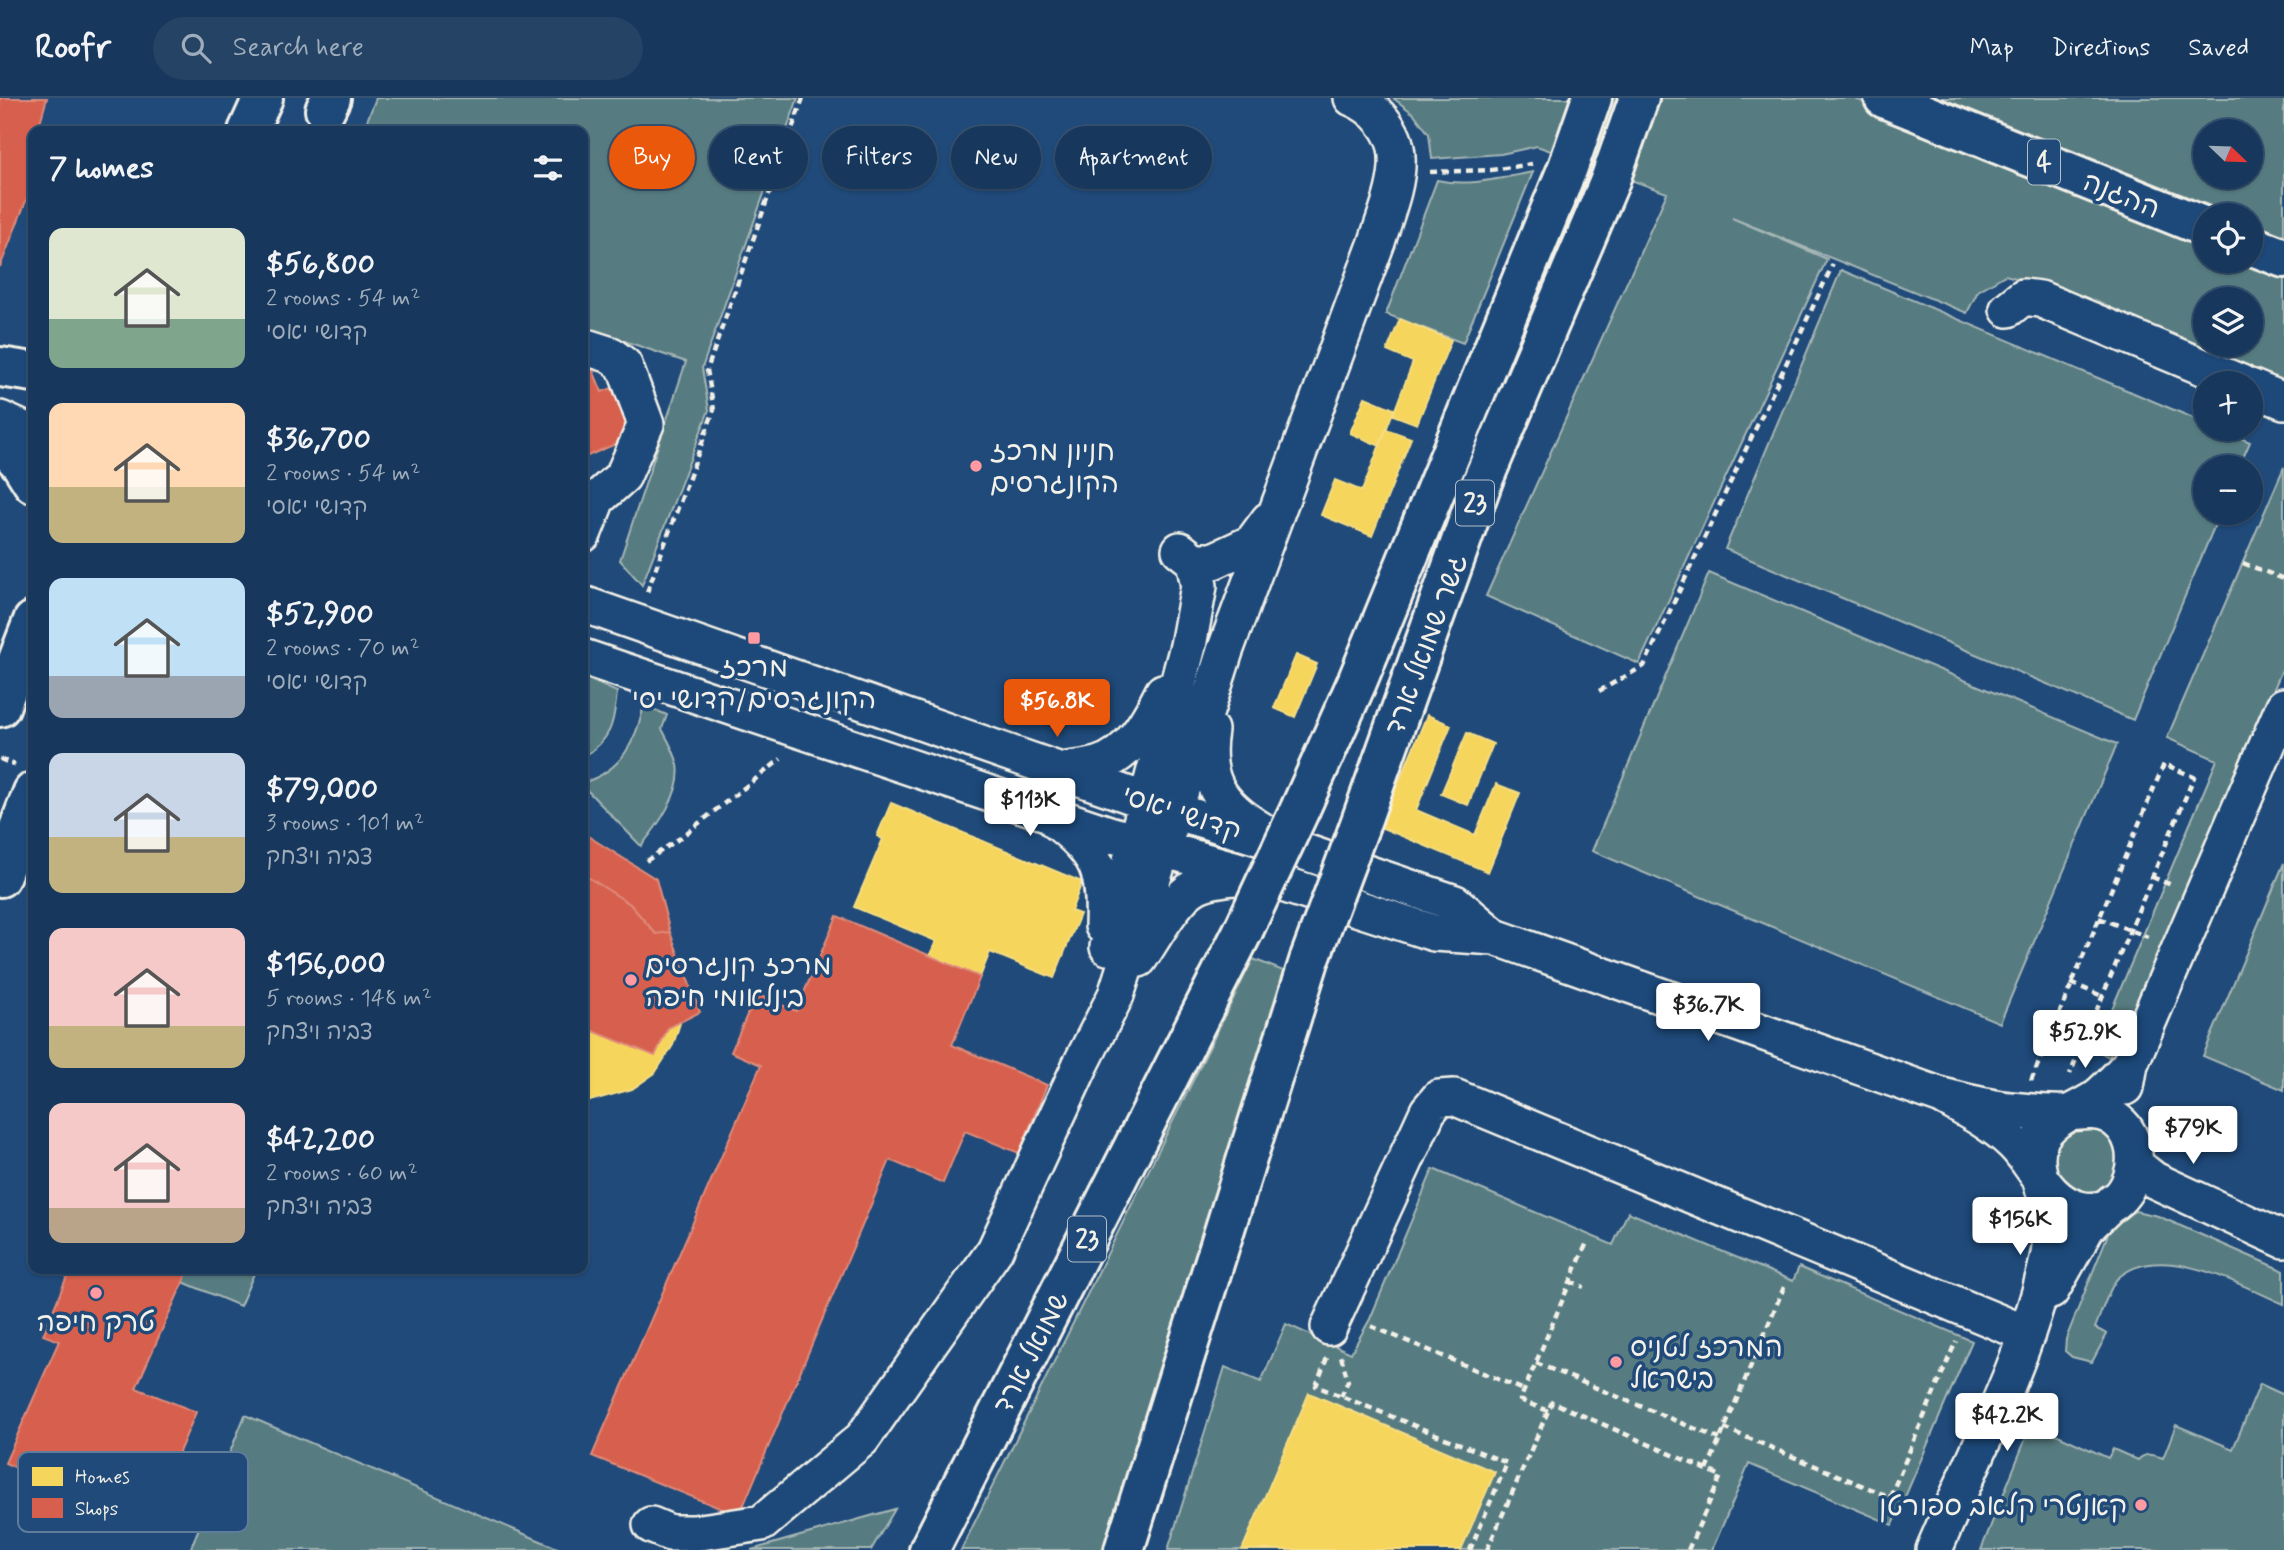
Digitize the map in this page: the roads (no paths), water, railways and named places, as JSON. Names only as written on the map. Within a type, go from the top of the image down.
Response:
[{"type":"main road","name":"גשר שמואל ארד","points":[[1244,929],[1357,682],[1551,166],[1592,98]]},
{"type":"main road","name":"גשר שמואל ארד","points":[[1124,1550],[1310,958],[1483,480],[1609,183],[1639,98]]},
{"type":"main road","name":"ההגנה","points":[[1884,98],[2193,222]]},
{"type":"main road","points":[[2263,250],[2284,258]]},
{"type":"main road","points":[[0,367],[28,371]]},
{"type":"main road","points":[[0,440],[28,475]]},
{"type":"main road","points":[[0,707],[28,634]]},
{"type":"main road","points":[[0,877],[28,805]]},
{"type":"main road","name":"שמואל ארד","points":[[929,1550],[1244,929]]},
{"type":"street","points":[[651,1525],[670,1533],[694,1533],[762,1522],[862,1439],[995,1250],[1080,1066],[1106,992],[1160,806],[1225,651],[1377,242],[1393,189],[1397,155],[1388,127],[1373,110],[1352,98]]},
{"type":"street","points":[[2007,309],[2023,297],[2040,299],[2212,371]]},
{"type":"street","points":[[588,348],[611,355],[624,365],[646,424],[623,476],[590,496]]},
{"type":"street","points":[[0,367],[28,379]]},
{"type":"street","points":[[2263,392],[2284,401]]},
{"type":"street","points":[[0,419],[28,432]]},
{"type":"street","points":[[1160,806],[1199,586],[1187,555],[1213,561],[1252,543],[1278,509]]},
{"type":"street","name":"קדושי יאסי","points":[[588,606],[1160,806],[1455,903],[1495,937]]},
{"type":"street","points":[[1063,771],[1099,765],[1115,757],[1132,742],[1151,717],[1188,646]]},
{"type":"street","points":[[1225,651],[1209,735],[1210,777],[1230,808],[1284,845]]},
{"type":"street","name":"קדושי יאסי","points":[[588,659],[1048,815],[1255,875],[1434,933],[1495,937],[1942,1096],[2007,1110],[2070,1113]]},
{"type":"street","points":[[1934,1550],[2027,1334],[2087,1227],[2125,1191],[2132,1178],[2134,1153],[2126,1089],[2130,1064],[2284,706]]},
{"type":"street","points":[[1048,815],[1079,839],[1094,858],[1104,904],[1106,992]]},
{"type":"street","points":[[1106,992],[1196,886],[1223,878],[1255,875]]},
{"type":"street","points":[[2027,1334],[2047,1266],[2050,1238],[2051,1213],[2037,1170],[2037,1153],[2041,1139],[2055,1121],[2099,1095],[2130,1064]]},
{"type":"street","name":"קדושי יאסי","points":[[1942,1096],[1998,1130],[2028,1159],[2040,1179]]},
{"type":"street","points":[[1329,1327],[1428,1111],[1439,1098],[1454,1097],[2027,1334]]},
{"type":"street","points":[[2070,1113],[2096,1111],[2108,1115],[2118,1122],[2134,1153],[2154,1180],[2284,1240]]},
{"type":"street","points":[[2040,1179],[2062,1202],[2081,1210],[2101,1208],[2114,1201]]},
{"type":"place","name":"חניון מרכז הקונגרסים","points":[[976,466]]},
{"type":"place","name":"מרכז הקונגרסים/קדושי יסי","points":[[754,638]]},
{"type":"place","name":"מרכז קונגרסים בינלאומי חיפה","points":[[631,980]]},
{"type":"place","name":"טרק חיפה","points":[[96,1293]]},
{"type":"place","name":"המרכז לטניס בישראל","points":[[1616,1362]]},
{"type":"place","name":"קאנטרי קלאב ספורטן","points":[[2141,1505]]}]
